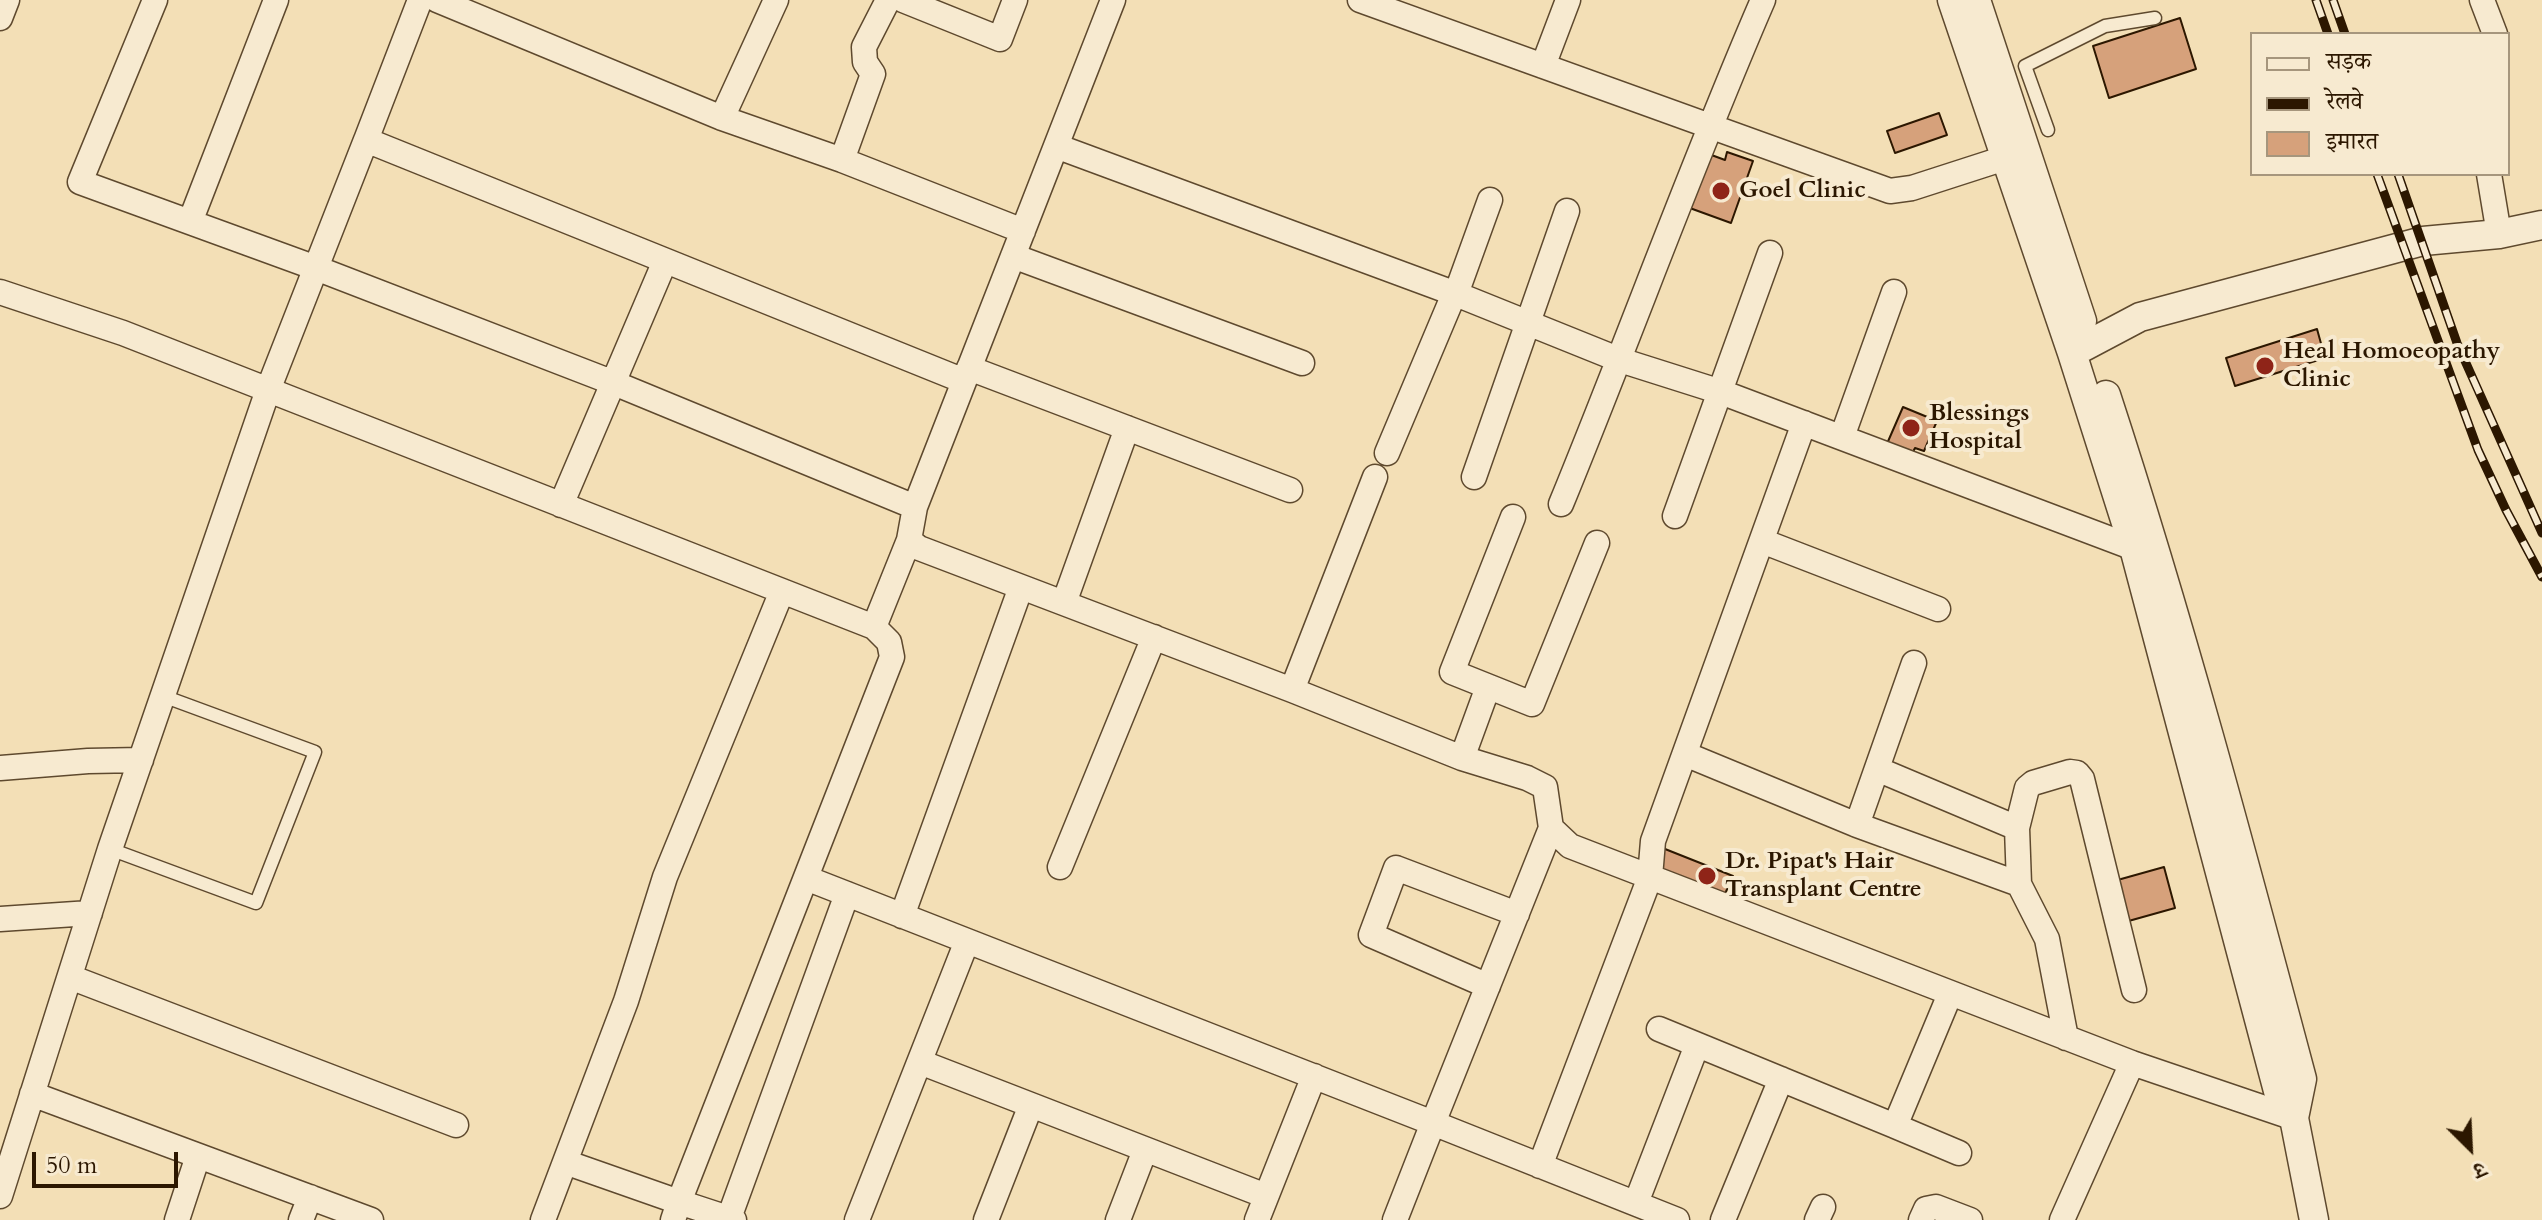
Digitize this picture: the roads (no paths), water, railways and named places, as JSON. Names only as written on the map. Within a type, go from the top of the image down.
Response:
[{"type":"street","points":[[0,18],[7,0]]},
{"type":"street","points":[[155,0],[80,182],[316,268],[614,383],[915,507]]},
{"type":"street","points":[[190,222],[276,0]]},
{"type":"street","points":[[0,1196],[6,1159],[32,1094],[110,849],[268,390],[420,0]]},
{"type":"street","points":[[437,0],[722,118],[842,160],[1023,231]]},
{"type":"street","points":[[722,118],[776,0]]},
{"type":"street","points":[[842,160],[873,74],[865,62],[864,47],[888,0]]},
{"type":"street","points":[[903,0],[1000,39],[1015,0]]},
{"type":"street","points":[[874,627],[909,540],[915,507],[1113,0]]},
{"type":"street","points":[[1360,0],[1396,6],[1543,66],[1890,191],[1912,188],[2005,158]]},
{"type":"street","points":[[1543,66],[1568,0]]},
{"type":"street","points":[[1561,504],[1620,360],[1709,126],[1763,0]]},
{"type":"street","points":[[1952,0],[2001,74],[2005,158],[2154,541],[2302,1079],[2294,1118]]},
{"type":"street","points":[[1976,0],[2001,74],[2081,348],[2278,1091],[2294,1118],[2314,1220]]},
{"type":"street","points":[[2482,0],[2494,32]]},
{"type":"street","points":[[366,140],[665,261],[966,374],[1127,428],[1290,490]]},
{"type":"street","points":[[1056,146],[1456,294],[1620,360],[1721,392],[2134,548]]},
{"type":"street","points":[[2489,176],[2499,234]]},
{"type":"street","points":[[1387,453],[1456,294],[1490,200]]},
{"type":"street","points":[[1474,477],[1567,211]]},
{"type":"street","points":[[2081,348],[2140,317],[2423,241],[2499,234],[2542,225]]},
{"type":"street","points":[[2499,234],[2542,237]]},
{"type":"street","points":[[1675,516],[1770,253]]},
{"type":"street","points":[[1013,256],[1302,363]]},
{"type":"street","points":[[561,505],[665,261]]},
{"type":"street","points":[[0,292],[123,333],[874,627],[889,642],[892,657],[676,1211]]},
{"type":"street","points":[[1842,437],[1894,292]]},
{"type":"street","points":[[1540,1166],[1650,877],[1653,841],[1804,423]]},
{"type":"street","points":[[1064,603],[1127,428]]},
{"type":"street","points":[[1292,690],[1375,477]]},
{"type":"street","points":[[1513,517],[1452,672],[1532,704],[1597,543]]},
{"type":"street","points":[[909,540],[919,548],[1462,758],[1527,778],[1545,787],[1551,828],[1395,1220]]},
{"type":"street","points":[[1762,541],[1938,609]]},
{"type":"street","points":[[902,916],[1021,587]]},
{"type":"street","points":[[543,1220],[626,1001],[665,877],[782,591]]},
{"type":"street","points":[[1060,867],[1154,637]]},
{"type":"street","points":[[1857,825],[1914,663]]},
{"type":"street","points":[[1462,758],[1488,687]]},
{"type":"street","points":[[1685,754],[1857,825],[2019,884]]},
{"type":"street","points":[[0,768],[141,760]]},
{"type":"street","points":[[1877,769],[2017,828]]},
{"type":"street","points":[[2066,1038],[2047,939],[2019,884],[2017,828],[2027,788],[2045,780],[2077,773],[2082,779],[2134,990]]},
{"type":"street","points":[[1551,828],[1570,846],[2132,1063],[2294,1118]]},
{"type":"street","points":[[1488,986],[1371,935],[1396,868],[1517,914]]},
{"type":"street","points":[[806,878],[1677,1220]]},
{"type":"street","points":[[565,1162],[676,1211],[731,1219],[847,894]]},
{"type":"street","points":[[0,919],[90,913]]},
{"type":"street","points":[[857,1220],[967,941]]},
{"type":"street","points":[[70,977],[456,1125]]},
{"type":"street","points":[[1895,1126],[1950,994]]},
{"type":"street","points":[[1659,1029],[1959,1153]]},
{"type":"street","points":[[1636,1203],[1697,1045]]},
{"type":"street","points":[[920,1062],[1266,1196]]},
{"type":"street","points":[[2062,1220],[2132,1063]]},
{"type":"street","points":[[1257,1220],[1314,1076]]},
{"type":"street","points":[[1723,1220],[1781,1079]]},
{"type":"street","points":[[32,1094],[198,1156],[306,1209],[371,1220]]},
{"type":"street","points":[[986,1220],[1031,1105]]},
{"type":"street","points":[[1118,1220],[1145,1150]]},
{"type":"street","points":[[177,1220],[198,1156]]},
{"type":"street","points":[[1921,1220],[1926,1209],[1936,1207],[1970,1220]]},
{"type":"lane","points":[[2048,130],[2001,74],[2105,26],[2155,18]]},
{"type":"lane","points":[[110,849],[256,903],[315,752],[163,696]]},
{"type":"railway","points":[[2316,0],[2327,32]]},
{"type":"railway","points":[[2333,0],[2344,32]]},
{"type":"railway","points":[[2378,176],[2478,450],[2542,577]]},
{"type":"railway","points":[[2399,176],[2457,343],[2542,533]]},
{"type":"place","name":"Goel Clinic","points":[[1721,191]]},
{"type":"place","name":"Heal Homoeopathy Clinic","points":[[2265,366]]},
{"type":"place","name":"Blessings Hospital","points":[[1911,428]]},
{"type":"place","name":"Dr. Pipat's Hair Transplant Centre","points":[[1707,876]]}]
